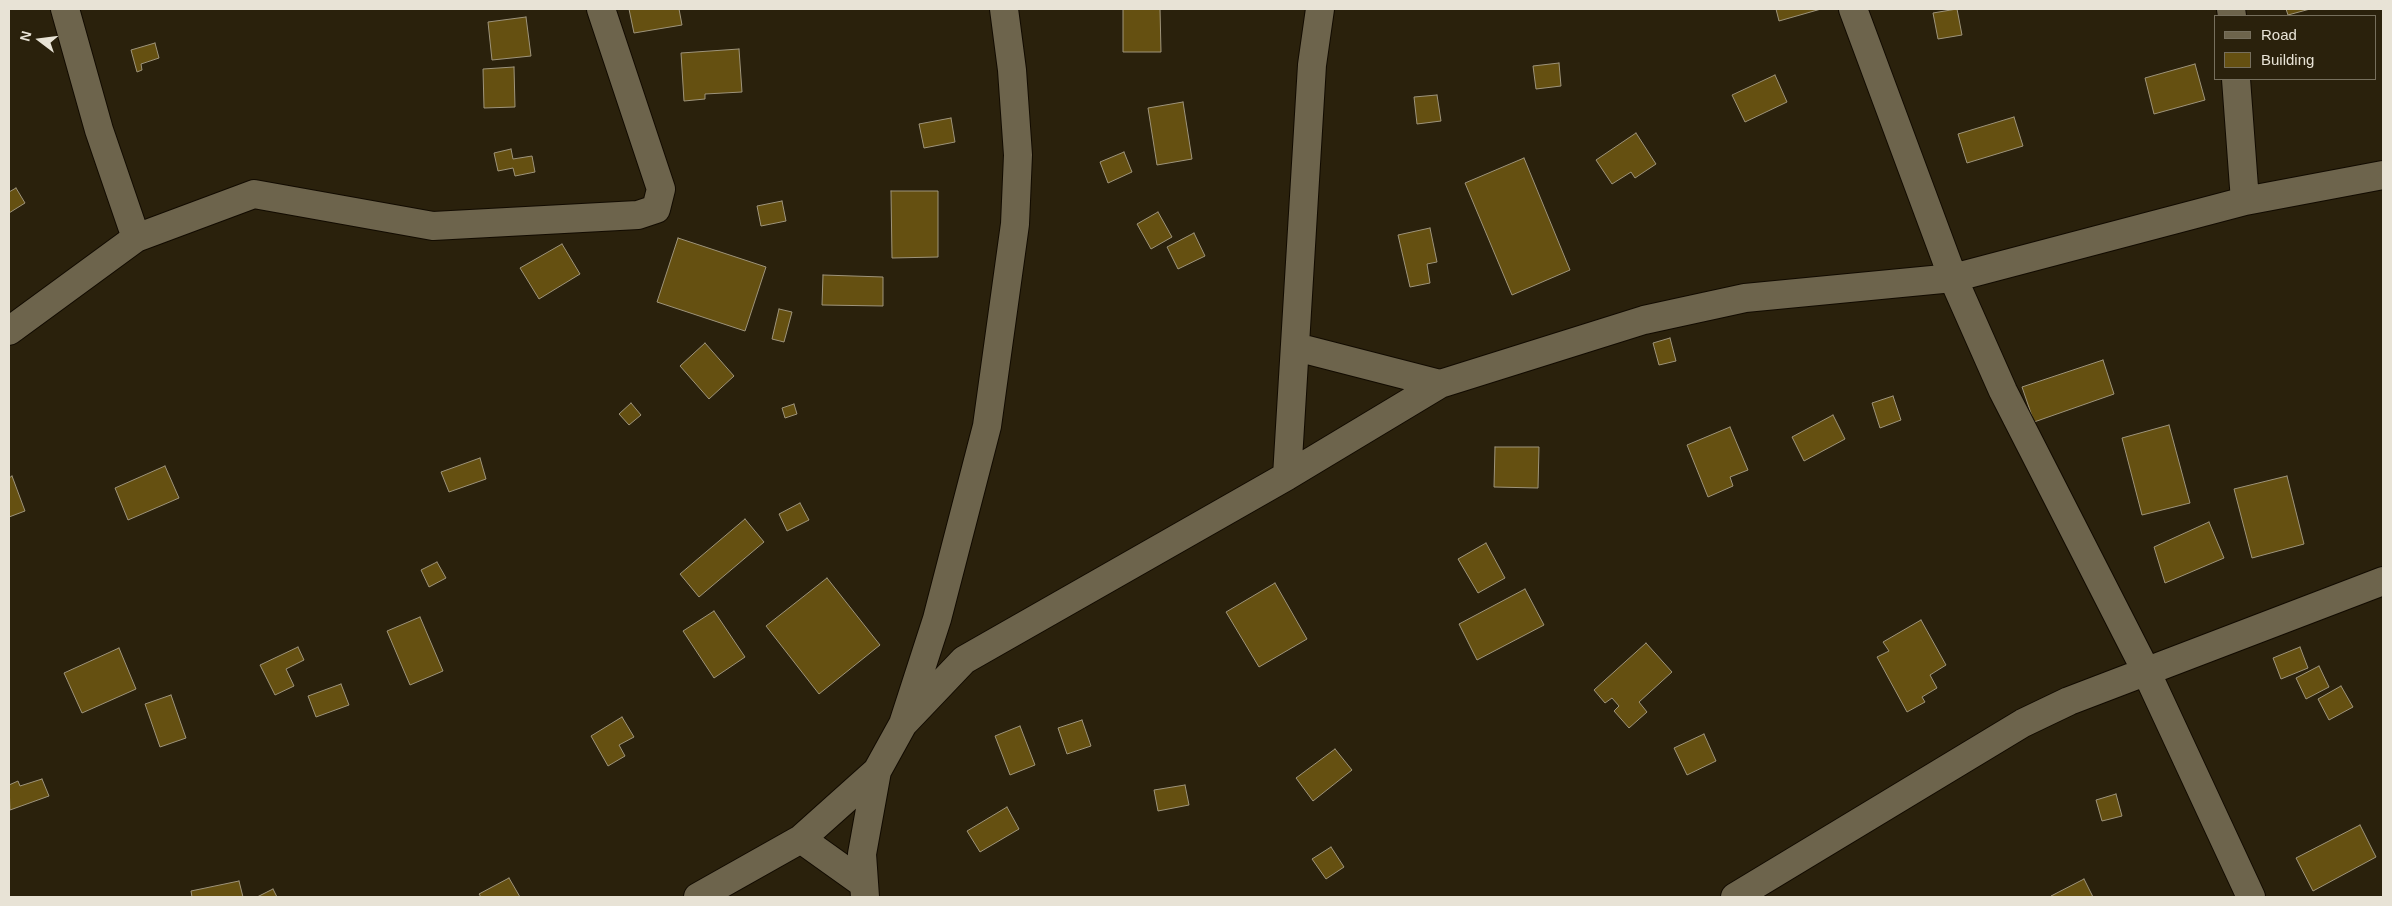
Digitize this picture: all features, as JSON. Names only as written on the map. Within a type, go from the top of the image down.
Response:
[{"type":"street","points":[[65,9],[99,130],[136,238]]},
{"type":"street","points":[[9,331],[136,238],[254,194],[433,226],[638,215],[656,209],[661,189],[601,9]]},
{"type":"street","points":[[865,890],[862,854],[877,771],[903,724],[938,618],[987,426],[1015,224],[1018,155],[1012,70],[1004,9]]},
{"type":"street","points":[[1287,476],[1312,65],[1320,9]]},
{"type":"street","points":[[1853,9],[1953,278],[2003,391],[2146,671],[2252,897]]},
{"type":"street","points":[[2236,80],[2245,202]]},
{"type":"street","points":[[903,724],[964,660],[1287,476],[1440,384],[1644,320],[1745,298],[1953,278],[2245,202],[2383,175]]},
{"type":"street","points":[[1296,347],[1440,384]]},
{"type":"street","points":[[1735,897],[2023,723],[2069,701],[2383,580]]},
{"type":"street","points":[[938,618],[964,660]]},
{"type":"street","points":[[698,897],[801,839],[877,771]]},
{"type":"street","points":[[801,839],[865,890]]},
{"type":"building","points":[[629,9],[679,9],[682,25],[634,33]]},
{"type":"building","points":[[1123,9],[1160,9],[1161,52],[1123,52]]},
{"type":"building","points":[[1776,9],[1821,9],[1779,21]]},
{"type":"building","points":[[1957,9],[1962,35],[1938,39],[1933,13]]},
{"type":"building","points":[[2286,9],[2310,9],[2288,15]]},
{"type":"building","points":[[526,17],[531,56],[492,60],[488,22]]},
{"type":"building","points":[[155,43],[159,58],[141,64],[142,70],[137,72],[131,50]]},
{"type":"building","points":[[739,49],[742,92],[705,94],[705,99],[684,101],[681,53]]},
{"type":"building","points":[[1559,63],[1561,86],[1536,89],[1533,66]]},
{"type":"building","points":[[2195,64],[2205,100],[2154,114],[2145,78]]},
{"type":"building","points":[[514,67],[515,107],[484,108],[483,69]]},
{"type":"building","points":[[1775,75],[1787,102],[1745,122],[1732,95]]},
{"type":"building","points":[[1437,95],[1441,121],[1417,124],[1414,97]]},
{"type":"building","points":[[1183,102],[1192,159],[1157,165],[1148,108]]},
{"type":"building","points":[[2014,117],[2023,146],[1967,163],[1958,134]]},
{"type":"building","points":[[951,118],[955,142],[924,148],[919,124]]},
{"type":"building","points":[[1636,133],[1656,164],[1635,178],[1631,172],[1612,184],[1596,160]]},
{"type":"building","points":[[511,149],[513,159],[532,156],[535,172],[515,176],[513,168],[498,171],[494,153]]},
{"type":"building","points":[[1124,152],[1132,172],[1108,183],[1100,162]]},
{"type":"building","points":[[1524,158],[1570,270],[1512,295],[1465,183]]},
{"type":"building","points":[[16,188],[25,203],[9,213],[9,192]]},
{"type":"building","points":[[891,191],[938,191],[938,257],[892,258]]},
{"type":"building","points":[[782,201],[786,221],[761,226],[757,206]]},
{"type":"building","points":[[1158,212],[1172,237],[1151,249],[1137,224]]},
{"type":"building","points":[[1430,228],[1437,262],[1427,264],[1430,283],[1410,287],[1398,235]]},
{"type":"building","points":[[1194,233],[1205,256],[1178,269],[1167,247]]},
{"type":"building","points":[[678,238],[766,267],[745,331],[657,302]]},
{"type":"building","points":[[562,244],[580,274],[539,299],[520,268]]},
{"type":"building","points":[[823,275],[883,277],[883,306],[822,305]]},
{"type":"building","points":[[779,309],[792,312],[784,342],[772,339]]},
{"type":"building","points":[[1670,338],[1676,361],[1659,365],[1653,343]]},
{"type":"building","points":[[705,343],[734,376],[709,399],[680,366]]},
{"type":"building","points":[[2103,360],[2114,394],[2034,422],[2022,387]]},
{"type":"building","points":[[1893,396],[1901,420],[1880,428],[1872,403]]},
{"type":"building","points":[[631,403],[641,415],[629,425],[619,414]]},
{"type":"building","points":[[794,404],[797,414],[785,418],[782,408]]},
{"type":"building","points":[[1833,415],[1845,439],[1804,461],[1792,437]]},
{"type":"building","points":[[2169,425],[2190,503],[2142,515],[2122,438]]},
{"type":"building","points":[[1730,427],[1748,470],[1730,477],[1733,486],[1708,497],[1687,445]]},
{"type":"building","points":[[1495,447],[1539,447],[1538,488],[1494,487]]},
{"type":"building","points":[[480,458],[486,479],[449,492],[441,472]]},
{"type":"building","points":[[165,466],[179,498],[128,520],[115,488]]},
{"type":"building","points":[[12,476],[25,511],[9,517],[9,478]]},
{"type":"building","points":[[2287,476],[2304,544],[2252,558],[2234,489]]},
{"type":"building","points":[[800,503],[809,520],[787,531],[779,514]]},
{"type":"building","points":[[745,519],[764,542],[699,597],[680,574]]},
{"type":"building","points":[[2209,522],[2224,558],[2165,583],[2154,547]]},
{"type":"building","points":[[1486,543],[1505,578],[1478,593],[1458,559]]},
{"type":"building","points":[[437,562],[446,578],[429,587],[421,570]]},
{"type":"building","points":[[827,578],[880,645],[819,694],[766,626]]},
{"type":"building","points":[[1275,583],[1307,639],[1259,667],[1226,612]]},
{"type":"building","points":[[1525,589],[1544,625],[1477,660],[1459,624]]},
{"type":"building","points":[[714,611],[745,657],[714,678],[683,631]]},
{"type":"building","points":[[420,617],[443,671],[410,685],[387,631]]},
{"type":"building","points":[[1921,620],[1946,665],[1930,675],[1937,688],[1922,697],[1925,702],[1907,712],[1877,657],[1889,651],[1883,642]]},
{"type":"building","points":[[1646,643],[1672,672],[1639,702],[1647,712],[1629,728],[1614,711],[1619,706],[1612,698],[1605,703],[1594,690]]},
{"type":"building","points":[[298,647],[304,660],[286,669],[294,686],[275,695],[260,665]]},
{"type":"building","points":[[2300,647],[2308,668],[2281,679],[2273,658]]},
{"type":"building","points":[[119,648],[136,689],[82,713],[64,673]]},
{"type":"building","points":[[2319,666],[2329,687],[2306,699],[2296,678]]},
{"type":"building","points":[[341,684],[349,705],[316,717],[308,696]]},
{"type":"building","points":[[2341,686],[2353,707],[2329,720],[2318,699]]},
{"type":"building","points":[[171,695],[186,738],[160,747],[145,704]]},
{"type":"building","points":[[622,717],[634,737],[619,745],[625,756],[608,766],[591,736]]},
{"type":"building","points":[[1082,720],[1091,746],[1067,754],[1058,728]]},
{"type":"building","points":[[1020,726],[1035,765],[1010,775],[995,736]]},
{"type":"building","points":[[1704,734],[1716,761],[1687,775],[1674,748]]},
{"type":"building","points":[[1335,749],[1352,770],[1313,801],[1296,778]]},
{"type":"building","points":[[42,779],[49,796],[10,810],[9,785],[18,781],[20,786]]},
{"type":"building","points":[[1185,785],[1189,805],[1158,811],[1154,790]]},
{"type":"building","points":[[2116,794],[2122,816],[2102,821],[2096,800]]},
{"type":"building","points":[[1007,807],[1019,829],[980,852],[967,831]]},
{"type":"building","points":[[2360,825],[2376,857],[2313,891],[2296,858]]},
{"type":"building","points":[[1331,847],[1344,867],[1326,879],[1312,859]]},
{"type":"building","points":[[509,878],[520,897],[481,897],[479,894]]},
{"type":"building","points":[[2084,879],[2093,897],[2051,896]]},
{"type":"building","points":[[239,881],[243,897],[192,897],[191,891]]},
{"type":"building","points":[[273,889],[277,897],[257,897]]}]
